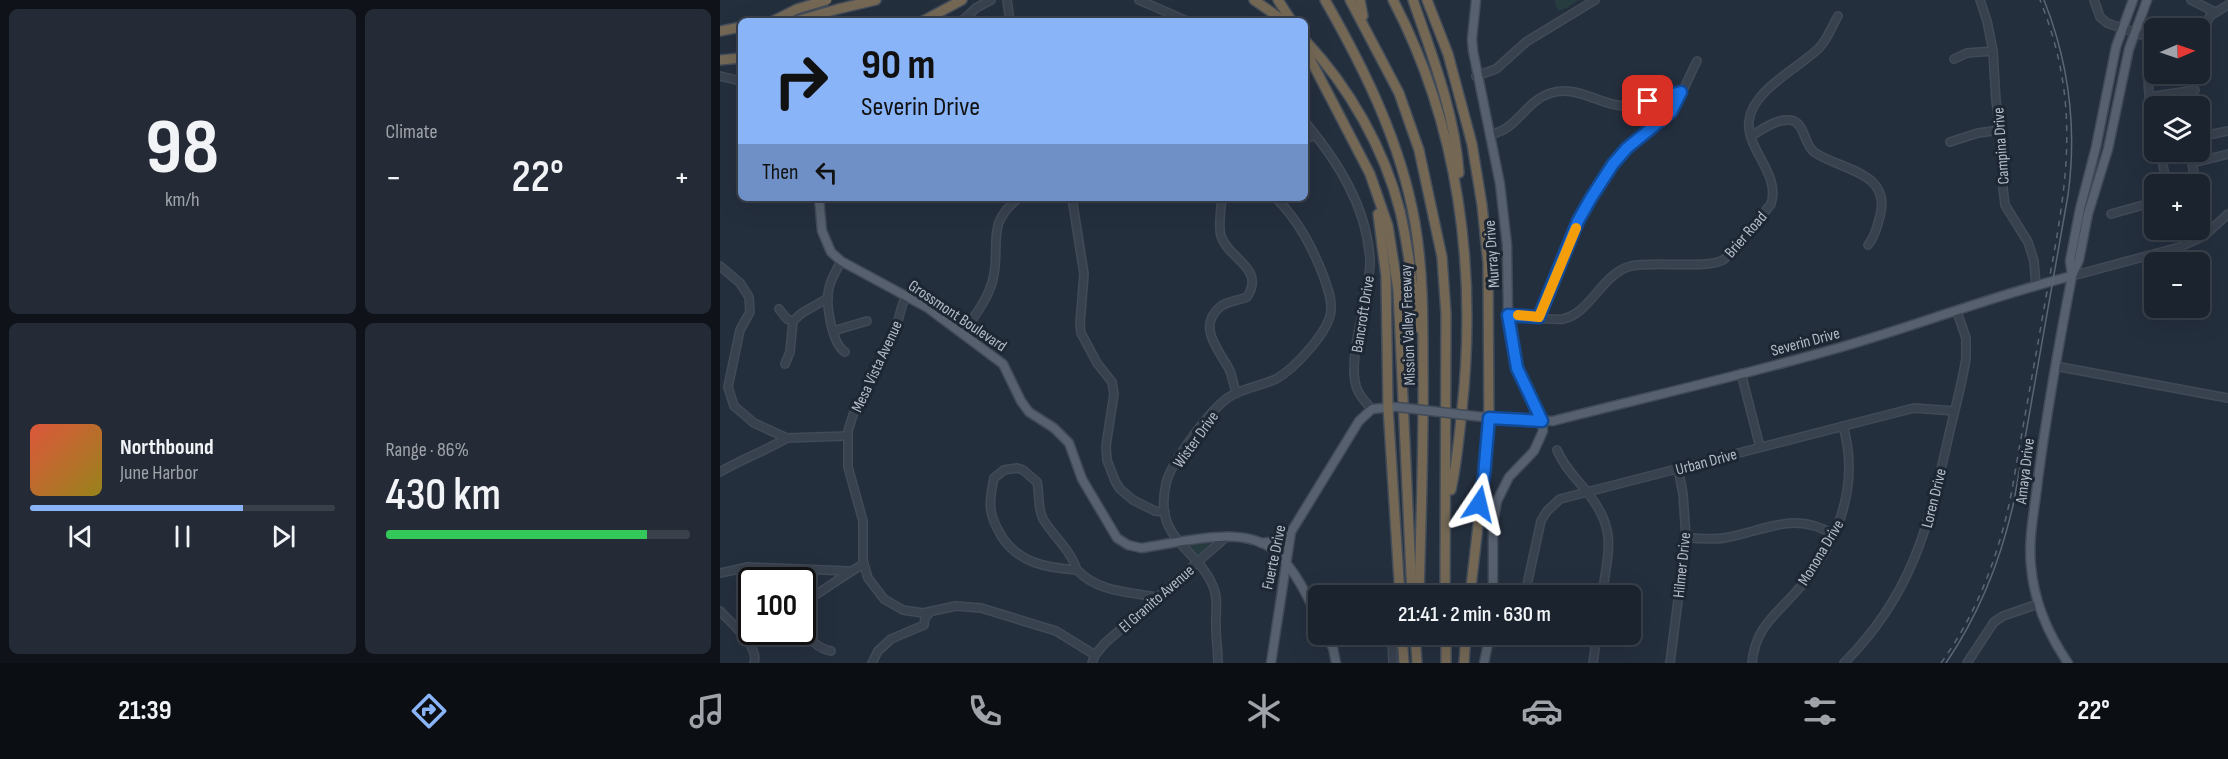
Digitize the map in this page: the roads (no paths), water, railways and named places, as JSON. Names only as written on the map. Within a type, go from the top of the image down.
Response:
[{"type":"highway","points":[[779,18],[797,9],[827,0]]},
{"type":"highway","points":[[806,18],[876,0]]},
{"type":"highway","points":[[928,18],[962,0]]},
{"type":"highway","points":[[1254,0],[1283,18]]},
{"type":"highway","points":[[1280,0],[1287,18]]},
{"type":"highway","points":[[1317,0],[1344,33]]},
{"type":"highway","name":"Mission Valley Freeway","points":[[1325,0],[1375,93],[1403,175],[1412,210],[1423,279],[1419,585]]},
{"type":"highway","points":[[1350,0],[1399,93],[1419,150],[1442,257],[1446,314],[1446,585]]},
{"type":"highway","points":[[1360,0],[1365,25]]},
{"type":"highway","points":[[1393,0],[1410,33],[1432,91],[1455,175],[1461,208]]},
{"type":"highway","points":[[1413,0],[1450,120],[1458,161],[1468,281],[1467,342],[1457,462],[1447,507]]},
{"type":"highway","points":[[1427,0],[1439,27],[1462,101],[1472,144],[1482,205],[1489,288],[1489,418],[1471,585]]},
{"type":"highway","points":[[720,31],[738,28]]},
{"type":"highway","points":[[1308,43],[1323,59],[1351,101],[1382,160],[1400,211],[1423,366]]},
{"type":"highway","points":[[1308,55],[1370,174],[1393,250],[1411,585]]},
{"type":"highway","points":[[720,60],[738,58]]},
{"type":"highway","points":[[1354,147],[1374,197],[1384,251],[1400,585]]},
{"type":"highway","points":[[1403,645],[1404,663]]},
{"type":"highway","points":[[1416,645],[1417,663]]},
{"type":"highway","points":[[1446,645],[1446,663]]},
{"type":"highway","points":[[1464,663],[1466,645]]},
{"type":"main road","points":[[812,18],[813,0]]},
{"type":"main road","name":"Murray Drive","points":[[1476,0],[1472,39],[1476,76],[1491,134],[1500,184],[1507,245],[1508,315],[1517,368],[1542,421]]},
{"type":"main road","name":"Amaya Drive","points":[[2072,276],[2070,261],[2080,209],[2096,147],[2116,47],[2133,0]]},
{"type":"main road","name":"Amaya Drive","points":[[2068,663],[2048,630],[2038,604],[2032,578],[2030,538],[2055,366],[2072,276],[2079,260],[2088,214],[2108,150],[2129,49],[2147,0]]},
{"type":"main road","name":"Grossmont Boulevard","points":[[819,201],[825,240],[831,252],[841,261],[928,309],[1003,364],[1029,412],[1054,428],[1069,443],[1082,479],[1120,541],[1132,547],[1141,548],[1225,538],[1243,538],[1261,543],[1275,551],[1308,597]]},
{"type":"main road","name":"Severin Drive","points":[[1372,409],[1392,407],[1489,418],[1553,421],[1843,347],[2036,285],[2072,276]]},
{"type":"main road","name":"Fuerte Drive","points":[[1271,663],[1291,532],[1352,429],[1372,409]]},
{"type":"main road","points":[[1493,585],[1493,524],[1497,501],[1509,477],[1534,451],[1540,441],[1543,431],[1542,421]]},
{"type":"main road","points":[[1261,543],[1278,541],[1291,532]]},
{"type":"main road","points":[[1332,645],[1336,663]]},
{"type":"main road","points":[[1484,663],[1488,645]]},
{"type":"street","points":[[965,18],[976,8],[991,0]]},
{"type":"street","points":[[1007,0],[1010,18]]},
{"type":"street","points":[[1139,0],[1180,18]]},
{"type":"street","points":[[1476,76],[1496,69],[1526,42],[1594,0]]},
{"type":"street","name":"Campina Drive","points":[[1980,0],[1993,51],[2004,160],[2002,188],[2006,205],[2031,249],[2036,285]]},
{"type":"street","points":[[2094,0],[2100,17],[2106,23],[2144,36]]},
{"type":"street","points":[[2191,0],[2215,12]]},
{"type":"street","points":[[2209,18],[2228,5]]},
{"type":"street","name":"Brier Road","points":[[1508,315],[1554,320],[1571,316],[1578,312],[1613,275],[1629,267],[1713,263],[1725,260],[1771,204],[1774,195],[1772,182],[1751,136],[1749,120],[1755,102],[1821,47],[1838,16]]},
{"type":"street","points":[[1954,58],[1967,53],[1993,51]]},
{"type":"street","points":[[1539,317],[1578,221],[1591,198],[1613,164],[1627,148],[1671,112],[1697,61]]},
{"type":"street","points":[[720,77],[738,80]]},
{"type":"street","points":[[2156,96],[2195,90]]},
{"type":"street","points":[[1491,134],[1498,133],[1509,126],[1529,105],[1550,93],[1576,92],[1631,106],[1681,92]]},
{"type":"street","points":[[1751,136],[1779,121],[1793,121],[1798,124],[1813,151],[1873,183],[1880,194],[1882,207],[1875,236],[1868,246]]},
{"type":"street","name":"Bancroft Drive","points":[[1308,126],[1348,183],[1367,234],[1369,278],[1357,340],[1356,379],[1357,390],[1372,409]]},
{"type":"street","points":[[1950,142],[1978,133],[2000,130]]},
{"type":"street","points":[[2210,135],[2228,131]]},
{"type":"street","points":[[1308,138],[1315,135]]},
{"type":"street","points":[[2194,174],[2192,163],[2228,154]]},
{"type":"street","points":[[963,333],[988,293],[994,268],[997,224],[1007,207],[1015,201]]},
{"type":"street","points":[[1072,201],[1084,274],[1081,333],[1097,363],[1112,382],[1114,394],[1106,446],[1107,460],[1120,489],[1133,500],[1155,511],[1165,512]]},
{"type":"street","points":[[1222,201],[1220,234],[1224,243],[1249,270],[1252,279],[1252,287],[1247,297],[1220,308],[1213,315],[1210,325],[1211,340],[1232,376],[1233,386],[1237,393]]},
{"type":"street","name":"Wister Drive","points":[[1218,663],[1216,596],[1211,582],[1172,536],[1165,512],[1166,484],[1174,465],[1207,418],[1237,393],[1285,373],[1314,344],[1330,318],[1331,300],[1314,252],[1292,214],[1279,201]]},
{"type":"street","points":[[2111,214],[2144,205]]},
{"type":"street","name":"Severin Drive","points":[[2072,276],[2180,247],[2204,236],[2228,214]]},
{"type":"street","points":[[841,261],[829,287],[828,298],[837,345],[845,352]]},
{"type":"street","points":[[720,266],[740,283],[749,297],[750,312],[740,330],[728,387],[731,398],[741,412],[754,423],[787,438],[847,436]]},
{"type":"street","name":"Mesa Vista Avenue","points":[[906,296],[895,332],[853,415],[847,436],[848,467],[863,521],[864,564],[871,584],[888,602],[910,612],[930,612],[956,606],[981,608],[1056,632],[1095,655]]},
{"type":"street","points":[[785,364],[790,352],[793,321],[828,298]]},
{"type":"street","points":[[779,309],[787,319],[793,321]]},
{"type":"street","name":"Loren Drive","points":[[1844,663],[1861,646],[1885,613],[1915,558],[1931,513],[1967,352],[1966,338],[1957,312]]},
{"type":"street","points":[[833,331],[867,321]]},
{"type":"street","points":[[2055,366],[2228,398]]},
{"type":"street","points":[[1741,373],[1760,447]]},
{"type":"street","name":"Urban Drive","points":[[1527,585],[1539,527],[1551,506],[1560,499],[1914,408],[1954,411]]},
{"type":"street","name":"Monona Drive","points":[[1752,663],[1756,642],[1766,623],[1807,578],[1834,535],[1844,509],[1850,482],[1850,460],[1843,426]]},
{"type":"street","points":[[720,472],[741,460],[765,452],[787,438]]},
{"type":"street","points":[[1557,450],[1561,460],[1587,492],[1608,527],[1610,540],[1604,585]]},
{"type":"street","points":[[1077,570],[1039,565],[1014,552],[1007,545],[991,512],[991,493],[997,474],[1004,470],[1017,468],[1034,478],[1039,492],[1040,513],[1067,548],[1077,570],[1084,577],[1103,588],[1157,597]]},
{"type":"street","name":"Hilmer Drive","points":[[1670,663],[1686,538],[1683,494],[1678,468]]},
{"type":"street","points":[[1686,538],[1722,539],[1793,522],[1810,524],[1834,535]]},
{"type":"street","name":"El Granito Avenue","points":[[1092,663],[1095,655],[1105,643],[1225,538]]},
{"type":"street","points":[[720,573],[748,567],[848,571],[864,564]]},
{"type":"street","points":[[816,594],[843,577],[848,571]]},
{"type":"street","points":[[1967,663],[1994,622],[2003,616],[2038,604]]},
{"type":"street","points":[[720,611],[754,649],[756,657],[754,663]]},
{"type":"street","points":[[872,663],[886,643],[924,625],[925,618],[930,612]]},
{"type":"street","points":[[816,645],[821,649],[831,651]]},
{"type":"street","points":[[1392,645],[1393,663]]},
{"type":"street","points":[[1593,663],[1595,645]]},
{"type":"tram line","points":[[1946,663],[1979,605],[1996,565],[2009,523],[2068,195],[2072,146],[2069,96],[2060,48],[2044,0]]},
{"type":"railway","points":[[1941,663],[1977,602],[2001,536],[2012,490],[2060,220],[2067,148],[2066,112],[2062,76],[2040,0]]}]
